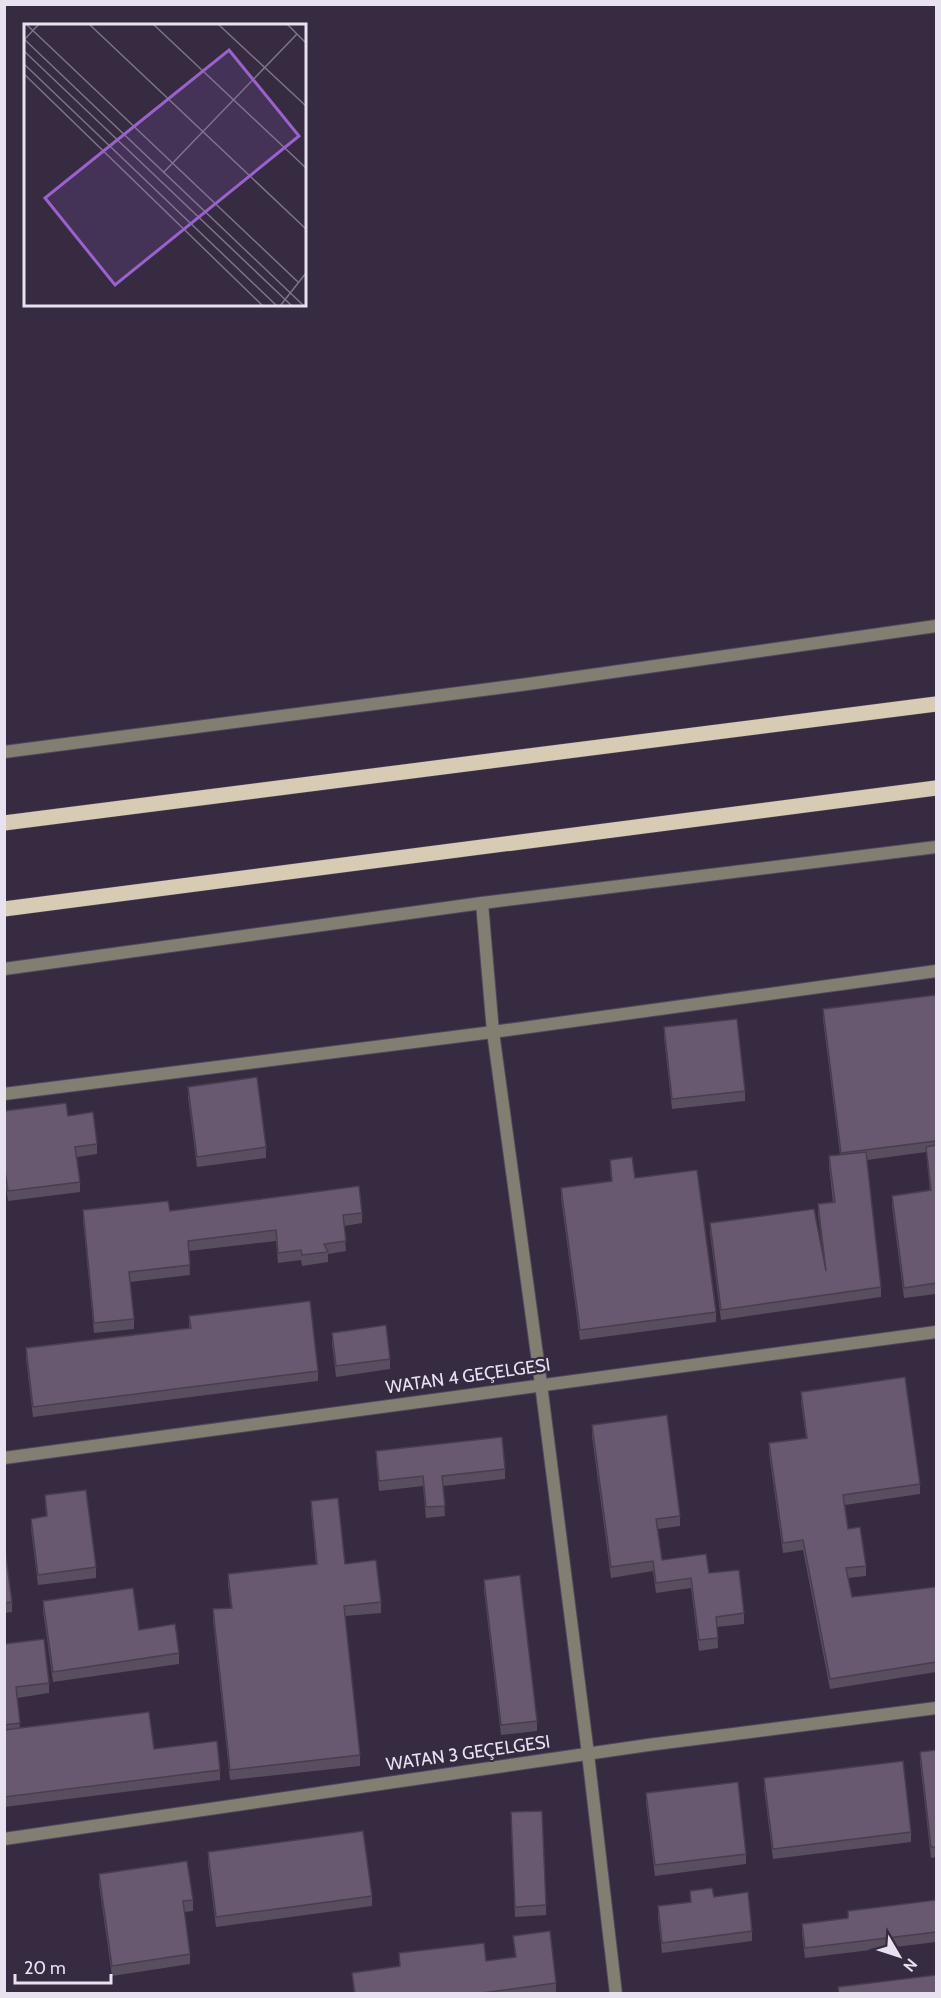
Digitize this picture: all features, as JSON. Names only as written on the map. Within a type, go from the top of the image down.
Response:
[{"type":"main road","points":[[4,823],[936,704]]},
{"type":"main road","points":[[4,909],[936,788]]},
{"type":"street","points":[[4,752],[528,684],[936,626]]},
{"type":"street","points":[[4,969],[482,903],[936,847]]},
{"type":"street","points":[[482,903],[493,1032],[541,1384],[616,1994]]},
{"type":"street","points":[[4,1094],[493,1032],[936,971]]},
{"type":"street","name":"WATAN 4 GEÇELGESI","points":[[4,1458],[936,1332]]},
{"type":"street","name":"WATAN 3 GEÇELGESI","points":[[4,1839],[588,1754],[936,1708]]},
{"type":"building","points":[[936,995],[936,1141],[841,1153],[823,1009]]},
{"type":"building","points":[[737,1019],[745,1091],[672,1099],[664,1027]]},
{"type":"building","points":[[257,1077],[266,1147],[197,1157],[188,1087]]},
{"type":"building","points":[[66,1103],[68,1116],[93,1112],[97,1144],[75,1147],[80,1182],[8,1191],[4,1163],[4,1111]]},
{"type":"building","points":[[936,1145],[936,1283],[904,1288],[892,1196],[931,1190],[926,1147]]},
{"type":"building","points":[[866,1152],[881,1287],[721,1310],[710,1223],[814,1209],[826,1271],[818,1204],[835,1202],[829,1156]]},
{"type":"building","points":[[632,1157],[635,1178],[697,1170],[716,1312],[580,1330],[561,1188],[612,1181],[610,1160]]},
{"type":"building","points":[[359,1186],[362,1213],[343,1215],[346,1241],[324,1244],[328,1252],[302,1255],[301,1250],[278,1253],[276,1230],[188,1241],[190,1265],[129,1272],[134,1319],[94,1323],[83,1210],[168,1201],[170,1211]]},
{"type":"building","points":[[310,1301],[318,1371],[33,1407],[26,1348],[191,1328],[189,1316]]},
{"type":"building","points":[[386,1325],[390,1359],[336,1366],[332,1333]]},
{"type":"building","points":[[905,1377],[920,1484],[843,1495],[848,1529],[860,1527],[866,1566],[846,1568],[852,1597],[936,1587],[936,1662],[830,1679],[803,1540],[783,1543],[769,1443],[807,1438],[801,1392]]},
{"type":"building","points":[[667,1415],[680,1516],[656,1519],[662,1560],[706,1554],[709,1573],[739,1570],[744,1613],[716,1617],[718,1638],[699,1640],[691,1578],[656,1583],[653,1561],[611,1567],[592,1425]]},
{"type":"building","points":[[502,1437],[505,1469],[442,1476],[445,1506],[426,1507],[423,1476],[379,1481],[376,1451]]},
{"type":"building","points":[[86,1490],[96,1567],[38,1575],[31,1519],[47,1516],[45,1495]]},
{"type":"building","points":[[338,1498],[345,1564],[376,1560],[381,1602],[344,1606],[360,1755],[230,1770],[213,1609],[232,1608],[228,1574],[317,1564],[311,1501]]},
{"type":"building","points":[[4,1543],[12,1602],[4,1603]]},
{"type":"building","points":[[520,1575],[537,1721],[501,1725],[484,1580]]},
{"type":"building","points":[[133,1588],[139,1630],[175,1624],[179,1653],[53,1672],[43,1601]]},
{"type":"building","points":[[44,1639],[49,1683],[16,1687],[20,1723],[4,1725],[4,1644]]},
{"type":"building","points":[[149,1712],[154,1749],[217,1741],[220,1770],[4,1797],[4,1730]]},
{"type":"building","points":[[936,1750],[936,1847],[931,1847],[920,1752]]},
{"type":"building","points":[[903,1761],[911,1832],[773,1849],[764,1778]]},
{"type":"building","points":[[738,1782],[746,1854],[655,1865],[646,1793]]},
{"type":"building","points":[[542,1811],[546,1905],[515,1907],[511,1812]]},
{"type":"building","points":[[363,1831],[372,1896],[216,1917],[208,1852]]},
{"type":"building","points":[[187,1861],[193,1900],[183,1901],[190,1954],[112,1966],[99,1874]]},
{"type":"building","points":[[712,1888],[714,1897],[748,1892],[752,1931],[662,1943],[658,1906],[691,1902],[690,1891]]},
{"type":"building","points":[[936,1900],[936,1932],[805,1948],[802,1924],[848,1918],[848,1911]]},
{"type":"building","points":[[550,1931],[556,1983],[474,1994],[355,1994],[352,1973],[400,1966],[399,1953],[484,1943],[486,1961],[516,1957],[513,1936]]},
{"type":"building","points":[[936,1975],[936,1994],[839,1994],[838,1987]]}]
